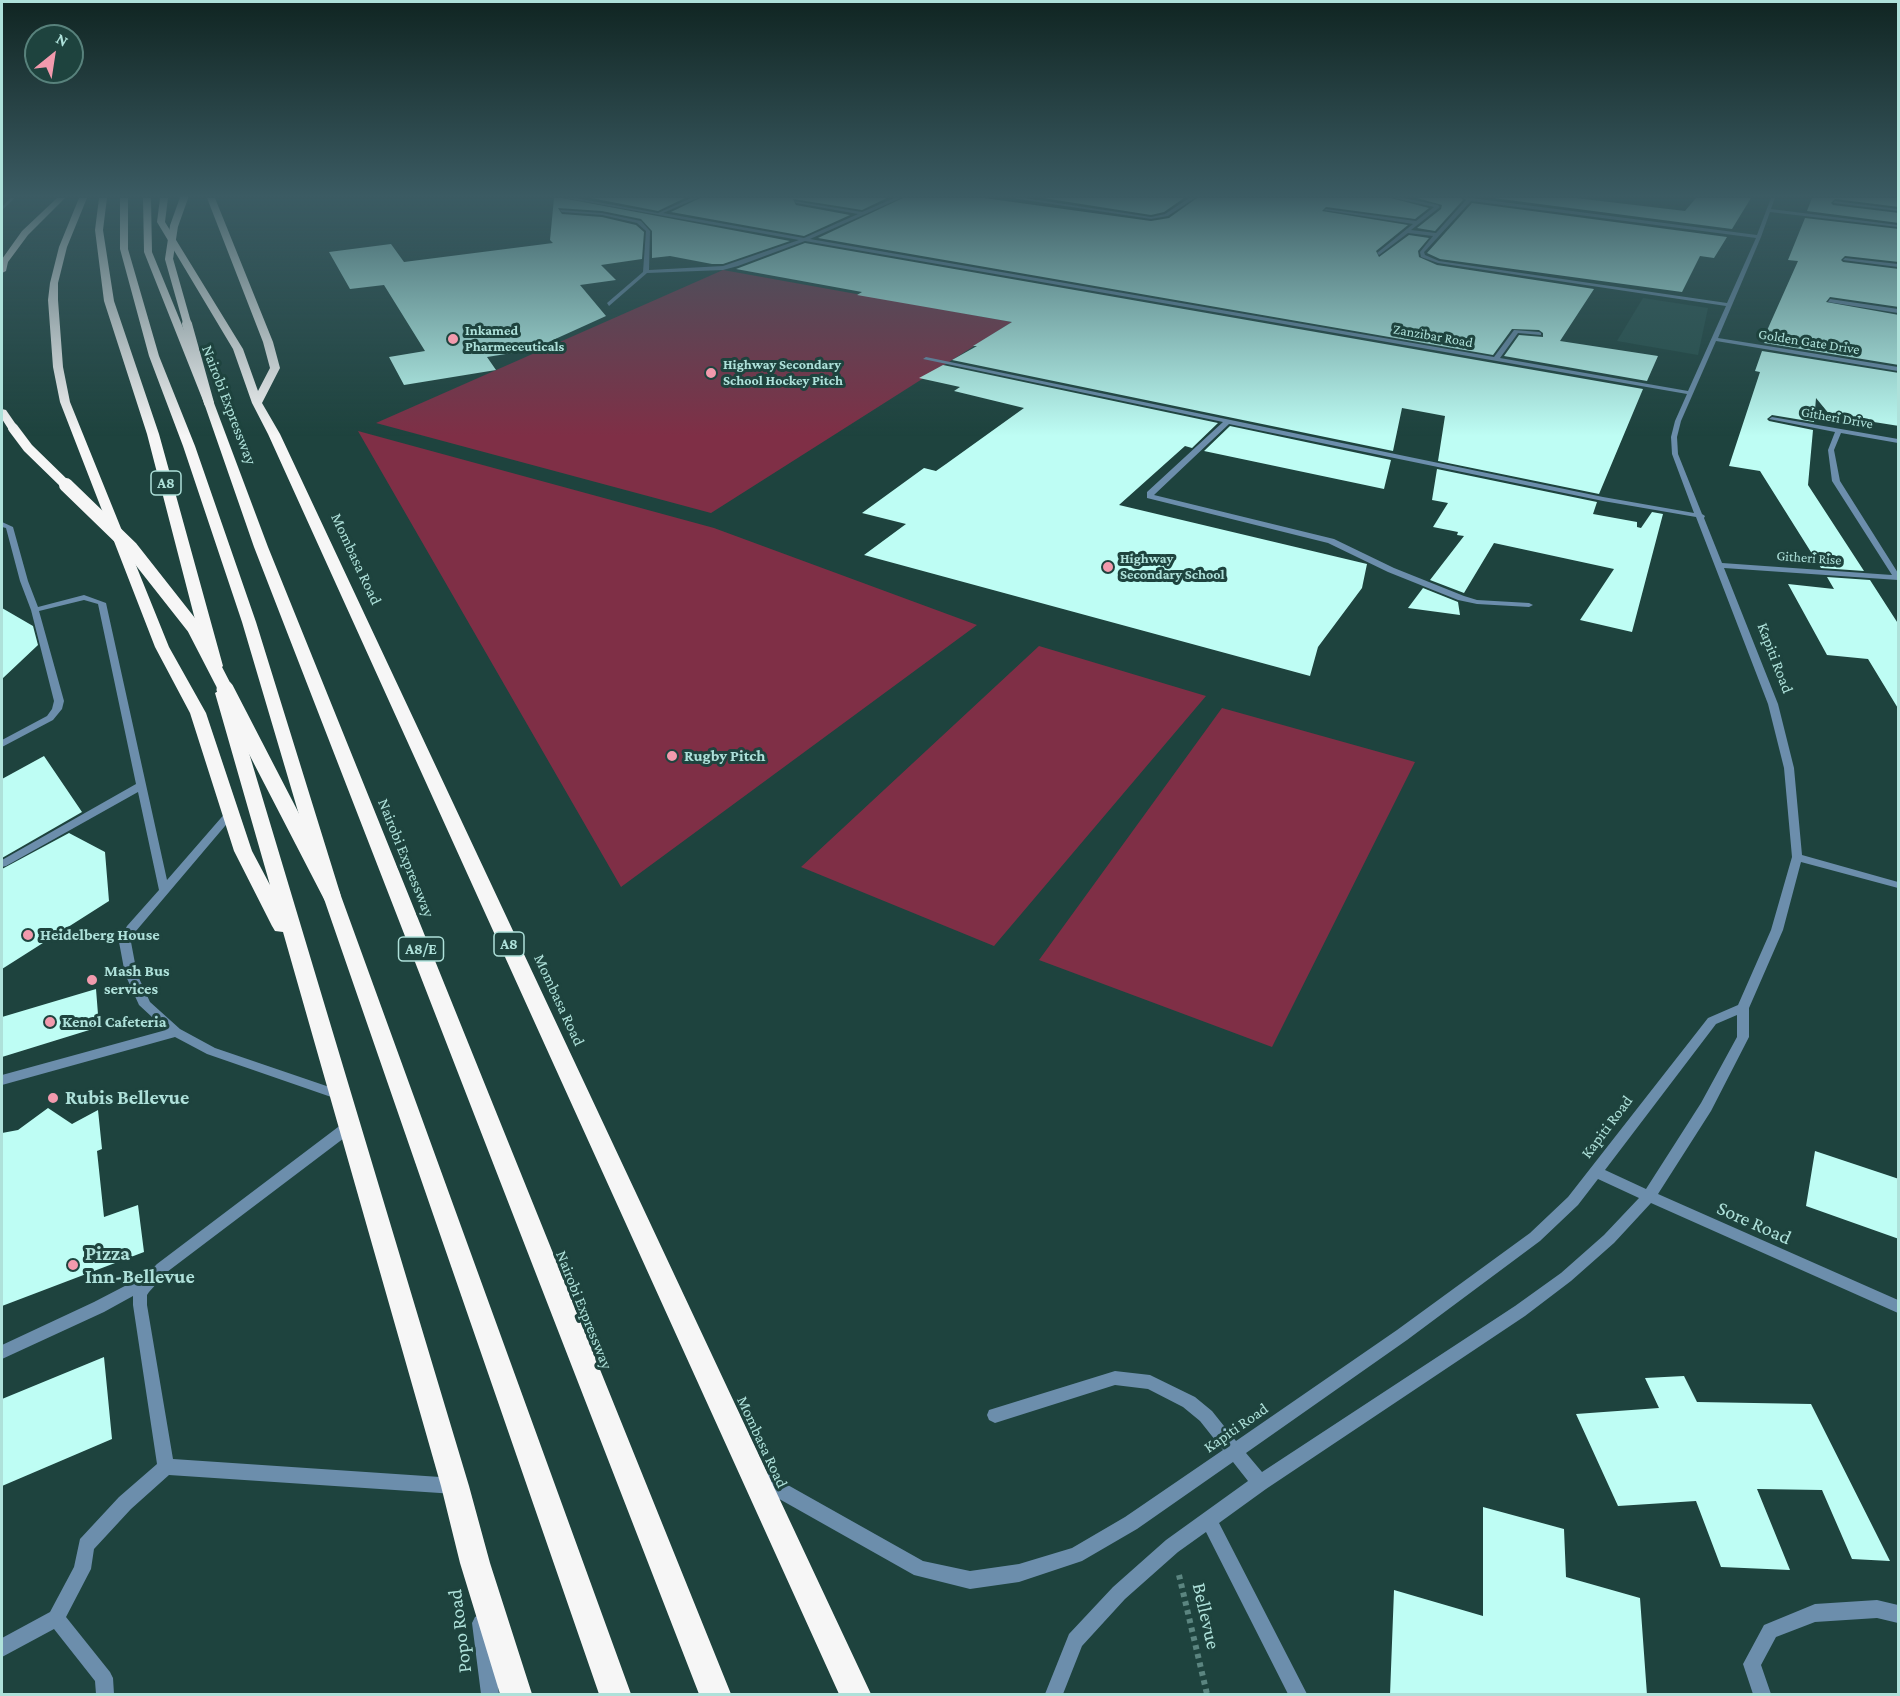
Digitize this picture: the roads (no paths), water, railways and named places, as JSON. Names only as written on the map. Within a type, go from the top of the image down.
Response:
[{"type":"highway","points":[[55,277],[52,300],[58,367],[65,402],[162,647],[198,714],[243,851],[303,966]]},
{"type":"highway","name":"A8","points":[[106,277],[109,301],[153,434],[243,768],[351,1125],[475,1563],[516,1695]]},
{"type":"highway","points":[[132,277],[154,356],[189,446],[249,622],[332,896],[615,1695]]},
{"type":"highway","name":"Nairobi Expressway","points":[[158,277],[209,403],[261,547],[715,1695]]},
{"type":"highway","points":[[175,277],[209,403]]},
{"type":"highway","name":"Mombasa Road","points":[[194,277],[238,349],[257,404],[274,434],[855,1695]]},
{"type":"highway","points":[[242,277],[268,342],[275,368],[257,404]]},
{"type":"highway","points":[[2,412],[28,448],[131,548],[194,628],[332,896]]},
{"type":"street","points":[[609,304],[640,277]]},
{"type":"street","name":"Zanzibar Road","points":[[1019,277],[1691,393]]},
{"type":"street","points":[[1541,277],[1729,305]]},
{"type":"street","name":"Kapiti Road","points":[[753,1475],[920,1569],[970,1580],[1019,1574],[1076,1555],[1131,1523],[1235,1451],[1402,1335],[1535,1237],[1572,1201],[1712,1021],[1743,1008],[1777,930],[1797,857],[1789,768],[1773,704],[1675,454],[1674,437],[1678,421],[1741,277]]},
{"type":"street","points":[[1830,301],[1899,311]]},
{"type":"street","points":[[1496,359],[1516,331],[1539,334]]},
{"type":"street","name":"Golden Gate Drive","points":[[1715,339],[1899,369]]},
{"type":"street","points":[[926,359],[1227,422],[1701,516]]},
{"type":"street","name":"Githeri Drive","points":[[1772,419],[1899,441]]},
{"type":"street","points":[[1227,422],[1150,496],[1331,541],[1391,570],[1461,598],[1477,602],[1529,605]]},
{"type":"street","points":[[1839,430],[1830,450],[1836,482],[1899,578]]},
{"type":"street","points":[[2,524],[9,527],[24,581],[35,610],[59,701],[51,718],[2,744]]},
{"type":"street","name":"Githeri Rise","points":[[1718,565],[1899,578]]},
{"type":"street","points":[[35,610],[84,597],[102,603],[164,890]]},
{"type":"street","points":[[2,864],[142,785]]},
{"type":"street","points":[[231,813],[131,929],[125,942],[131,974],[145,1005],[176,1032],[211,1051],[342,1096]]},
{"type":"street","points":[[1797,857],[1899,885]]},
{"type":"street","points":[[1054,1695],[1075,1640],[1119,1593],[1172,1546],[1260,1483],[1520,1311],[1574,1270],[1609,1239],[1648,1197],[1701,1116],[1743,1037],[1743,1008]]},
{"type":"street","points":[[2,1080],[176,1032]]},
{"type":"street","points":[[2,1352],[149,1280],[351,1125]]},
{"type":"street","name":"Sore Road","points":[[1595,1172],[1899,1307]]},
{"type":"street","points":[[149,1280],[140,1295],[140,1305],[166,1467]]},
{"type":"street","points":[[995,1415],[1115,1378],[1137,1379],[1163,1387],[1189,1402],[1206,1416],[1260,1483]]},
{"type":"street","points":[[2,1648],[56,1618],[82,1569],[86,1545],[125,1503],[166,1467],[455,1486]]},
{"type":"street","points":[[1208,1520],[1298,1695]]},
{"type":"street","name":"Popo Road","points":[[475,1563],[490,1695]]},
{"type":"street","points":[[1762,1695],[1752,1664],[1770,1631],[1815,1613],[1877,1609],[1899,1614]]},
{"type":"street","points":[[56,1618],[104,1678],[105,1695]]},
{"type":"place","name":"Inkamed Pharmeceuticals","points":[[453,339]]},
{"type":"place","name":"Highway Secondary School Hockey Pitch","points":[[711,373]]},
{"type":"place","name":"Highway Secondary School","points":[[1108,567]]},
{"type":"place","name":"Rugby Pitch","points":[[672,756]]},
{"type":"place","name":"Heidelberg House","points":[[28,935]]},
{"type":"place","name":"Mash Bus services","points":[[92,980]]},
{"type":"place","name":"Kenol Cafeteria","points":[[50,1022]]},
{"type":"place","name":"Rubis Bellevue","points":[[53,1098]]},
{"type":"place","name":"Pizza Inn-Bellevue","points":[[73,1265]]}]
